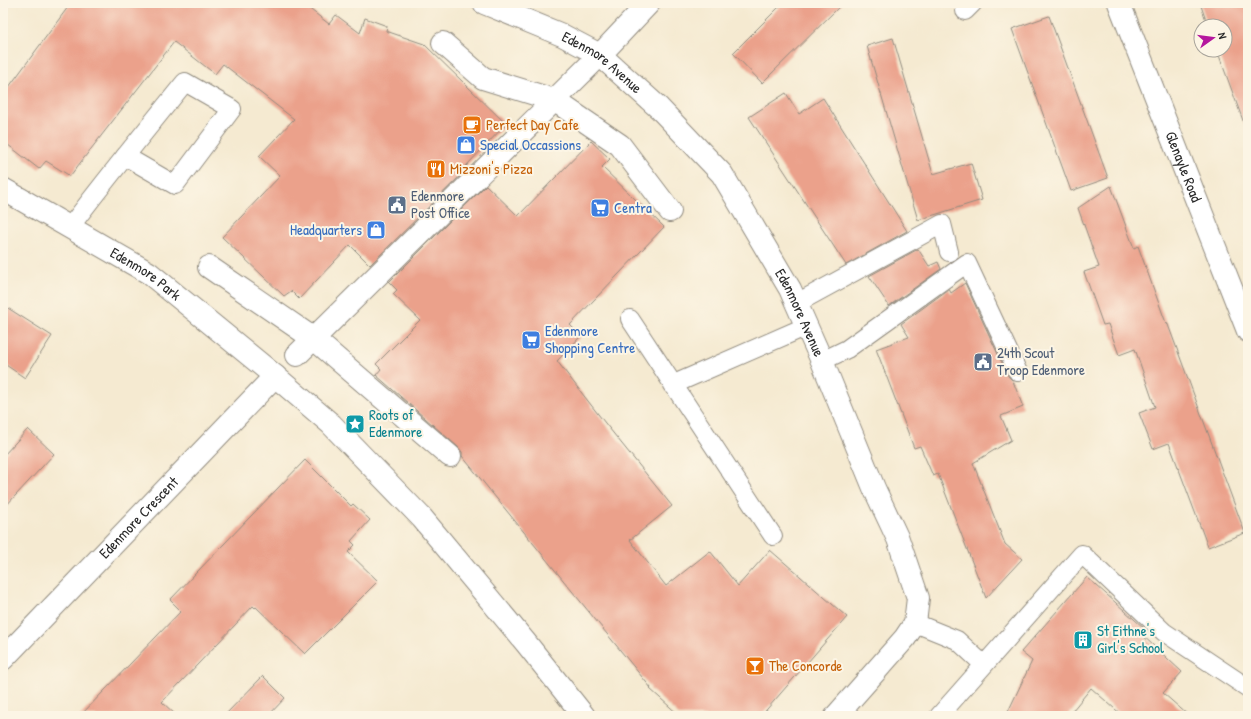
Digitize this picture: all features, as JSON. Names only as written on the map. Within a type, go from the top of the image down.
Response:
[{"type":"street","name":"Edenmore Avenue","points":[[484,3],[562,35],[600,55],[659,108],[722,174],[797,303],[874,488],[898,539],[918,598],[915,623],[905,638],[836,716]]},
{"type":"street","points":[[297,355],[600,55],[649,3]]},
{"type":"street","name":"Glenayle Road","points":[[1119,3],[1248,331]]},
{"type":"street","points":[[443,43],[483,78],[554,100],[620,145],[670,211]]},
{"type":"street","name":"Edenmore Park","points":[[3,189],[149,273],[275,376],[330,424],[422,518],[526,643],[584,716]]},
{"type":"street","points":[[209,267],[314,339],[450,456]]},
{"type":"street","name":"Edenmore Crescent","points":[[3,659],[275,376]]},
{"type":"lane","points":[[70,227],[125,156],[185,82],[232,109],[175,185],[125,156]]},
{"type":"lane","points":[[797,303],[942,224],[949,252]]},
{"type":"lane","points":[[822,361],[846,349],[967,262],[1018,372]]},
{"type":"lane","points":[[630,319],[773,536]]},
{"type":"lane","points":[[672,384],[807,326]]},
{"type":"lane","points":[[939,716],[1082,554],[1164,632],[1248,688]]},
{"type":"lane","points":[[915,623],[957,640],[984,665]]},
{"type":"building","points":[[71,3],[302,3],[329,24],[336,15],[360,33],[365,18],[387,26],[386,31],[424,44],[506,124],[466,166],[468,168],[370,265],[350,245],[299,299],[291,291],[284,296],[222,237],[280,176],[259,156],[294,119],[223,64],[215,74],[174,42],[70,176],[46,161],[39,169],[3,141],[3,95]]},
{"type":"building","points":[[783,3],[843,3],[762,83],[733,53]]},
{"type":"building","points":[[1200,3],[1248,3],[1248,126],[1245,126],[1220,58],[1233,58],[1233,18],[1205,18]]},
{"type":"building","points":[[1049,16],[1108,178],[1071,191],[1012,29]]},
{"type":"building","points":[[893,38],[933,174],[971,163],[982,200],[918,220],[867,46]]},
{"type":"building","points":[[786,93],[799,114],[823,98],[907,231],[846,265],[749,117]]},
{"type":"building","points":[[591,141],[610,159],[602,167],[664,227],[570,325],[581,336],[557,361],[672,506],[630,540],[666,586],[710,551],[738,586],[770,550],[847,617],[761,716],[680,716],[650,689],[651,688],[462,456],[462,452],[458,447],[376,375],[381,369],[376,364],[420,320],[393,294],[397,290],[389,282],[486,185],[518,216]]},
{"type":"building","points":[[1111,186],[1134,248],[1138,246],[1245,533],[1208,547],[1169,443],[1153,449],[1139,413],[1155,407],[1135,349],[1119,355],[1108,324],[1103,325],[1084,272],[1099,267],[1078,208]]},
{"type":"building","points":[[918,249],[929,266],[938,262],[941,269],[889,306],[869,276]]},
{"type":"building","points":[[965,283],[1008,376],[1013,381],[1023,407],[1001,416],[1011,440],[973,463],[1005,544],[1022,559],[986,598],[938,474],[933,476],[920,446],[914,448],[876,349],[909,337],[901,324],[949,289],[951,293]]},
{"type":"building","points":[[3,305],[52,336],[25,378],[3,363]]},
{"type":"building","points":[[28,429],[54,454],[3,509],[3,456]]},
{"type":"building","points":[[305,460],[351,506],[353,504],[370,520],[351,541],[355,545],[348,552],[378,581],[305,654],[256,607],[255,608],[253,606],[162,702],[177,716],[80,716],[181,611],[170,600]]},
{"type":"building","name":"St Eithne's Girl's School","points":[[1087,577],[1144,628],[1140,633],[1182,672],[1163,693],[1189,716],[1123,716],[1091,688],[1068,716],[1006,716],[1032,661],[1021,652]]},
{"type":"building","points":[[263,676],[285,698],[268,716],[224,716]]},
{"type":"place","name":"Perfect Day Cafe","points":[[472,125]]},
{"type":"place","name":"Special Occassions","points":[[466,145]]},
{"type":"place","name":"Mizzoni's Pizza","points":[[436,169]]},
{"type":"place","name":"Edenmore Post Office","points":[[397,205]]},
{"type":"place","name":"Centra","points":[[600,208]]},
{"type":"place","name":"Headquarters","points":[[376,230]]},
{"type":"place","name":"Edenmore Shopping Centre","points":[[531,340]]},
{"type":"place","name":"24th Scout Troop Edenmore","points":[[983,362]]},
{"type":"place","name":"Roots of Edenmore","points":[[355,424]]},
{"type":"place","name":"St Eithne's Girl's School","points":[[1083,640]]},
{"type":"place","name":"The Concorde","points":[[755,666]]}]
